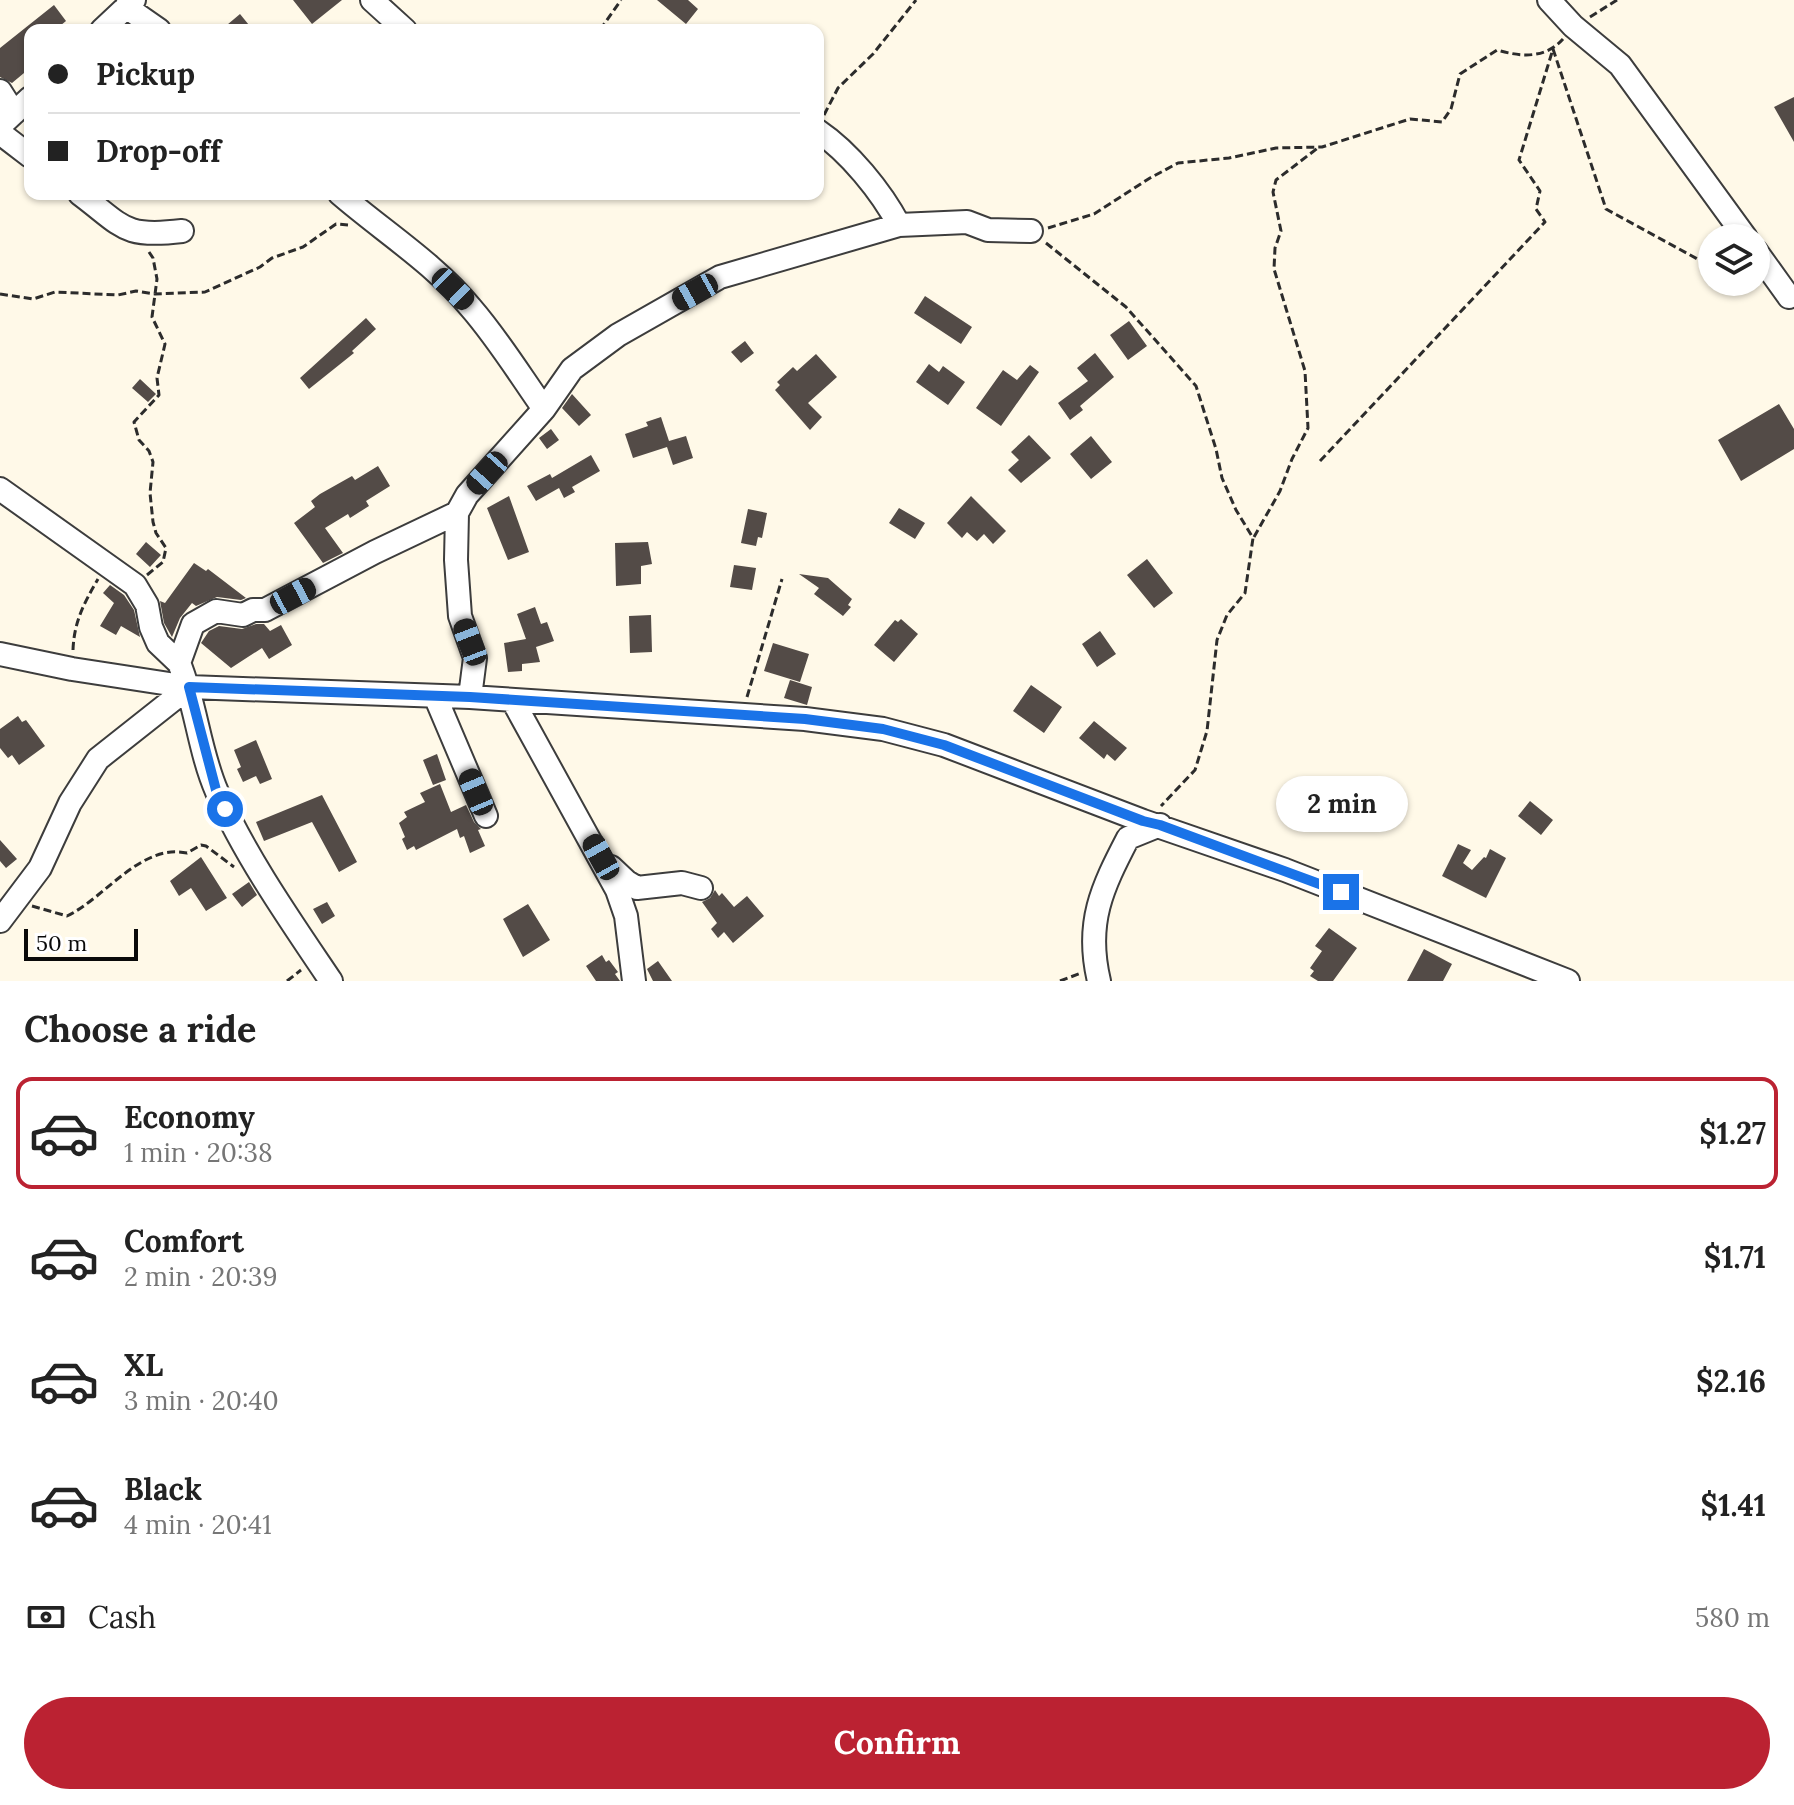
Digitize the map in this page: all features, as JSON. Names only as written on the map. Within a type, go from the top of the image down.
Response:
[{"type":"street","points":[[372,0],[398,24]]},
{"type":"street","points":[[1549,0],[1573,26],[1620,65],[1736,224]]},
{"type":"street","points":[[107,24],[124,5],[151,24]]},
{"type":"street","points":[[0,91],[15,112]]},
{"type":"street","points":[[0,133],[24,151]]},
{"type":"street","points":[[824,133],[887,202],[899,225]]},
{"type":"street","points":[[87,200],[122,229],[150,235],[182,231]]},
{"type":"street","points":[[347,200],[418,254],[471,307],[544,409]]},
{"type":"street","points":[[470,697],[475,658],[460,616],[457,513],[467,495],[544,409],[572,369],[618,335],[720,277],[899,225],[967,222],[988,230],[1031,231]]},
{"type":"street","points":[[1770,271],[1789,297]]},
{"type":"street","points":[[0,489],[135,585],[147,605],[158,643],[179,663],[189,687],[216,790],[267,880],[331,981]]},
{"type":"street","points":[[179,663],[193,624],[216,611],[243,615],[253,610],[265,610],[457,513]]},
{"type":"street","points":[[0,654],[189,687],[470,697],[805,719],[898,733],[944,745],[1285,870],[1568,981]]},
{"type":"street","points":[[0,921],[40,868],[70,803],[98,759],[189,687]]},
{"type":"street","points":[[435,696],[486,816]]},
{"type":"street","points":[[513,701],[601,857],[626,916],[634,981]]},
{"type":"street","points":[[1099,981],[1095,912],[1106,881],[1128,838],[1151,823]]},
{"type":"street","points":[[601,857],[637,888],[682,883],[701,888]]},
{"type":"path","points":[[604,24],[621,0]]},
{"type":"path","points":[[824,116],[838,88],[873,54],[916,0]]},
{"type":"path","points":[[1320,461],[1545,222],[1536,209],[1540,191],[1519,160],[1553,49],[1573,26],[1617,0]]},
{"type":"path","points":[[1031,231],[1094,214],[1178,163],[1229,158],[1276,148],[1319,147],[1410,119],[1442,122],[1451,109],[1460,74],[1497,50],[1516,55],[1541,54],[1553,49]]},
{"type":"path","points":[[1553,49],[1606,209],[1698,259]]},
{"type":"path","points":[[1151,823],[1195,770],[1207,731],[1217,640],[1227,615],[1245,593],[1253,538],[1280,491],[1308,428],[1305,371],[1274,269],[1275,248],[1281,231],[1273,192],[1276,180],[1319,147]]},
{"type":"path","points":[[0,294],[33,299],[55,292],[118,295],[136,291],[155,294],[205,292],[260,267],[272,258],[303,247],[336,224],[348,225],[367,217]]},
{"type":"path","points":[[122,229],[143,244],[153,258],[157,279],[152,317],[165,344],[157,378],[159,395],[134,422],[139,440],[149,451],[153,462],[150,493],[153,522],[166,548],[163,562],[135,585]]},
{"type":"path","points":[[1031,231],[1126,307],[1196,386],[1222,478],[1253,538]]},
{"type":"path","points":[[72,669],[74,633],[79,612],[106,566]]},
{"type":"path","points":[[741,716],[782,579]]},
{"type":"path","points":[[16,901],[67,916],[90,903],[143,860],[178,851],[187,853],[201,845],[237,870]]},
{"type":"building","points":[[293,0],[342,0],[312,24]]},
{"type":"building","points":[[657,0],[688,0],[698,9],[686,24]]},
{"type":"building","points":[[54,5],[66,21],[62,24],[30,24]]},
{"type":"building","points":[[240,14],[248,24],[228,24]]},
{"type":"building","points":[[24,29],[24,73],[12,83],[0,77],[0,48]]},
{"type":"building","points":[[1794,97],[1794,142],[1774,107]]},
{"type":"building","points":[[925,296],[972,327],[961,344],[914,313]]},
{"type":"building","points":[[366,318],[376,329],[352,351],[354,353],[309,389],[300,378]]},
{"type":"building","points":[[1129,321],[1147,346],[1128,360],[1110,335]]},
{"type":"building","points":[[745,341],[754,353],[741,363],[731,352]]},
{"type":"building","points":[[1095,353],[1114,377],[1080,406],[1083,410],[1070,420],[1058,403],[1088,381],[1077,368]]},
{"type":"building","points":[[816,354],[837,377],[808,403],[822,417],[810,430],[775,390],[780,385],[777,382],[793,367],[797,371]]},
{"type":"building","points":[[929,364],[939,372],[943,366],[965,382],[948,405],[916,382]]},
{"type":"building","points":[[1030,365],[1039,372],[1001,426],[976,408],[1003,370],[1017,380]]},
{"type":"building","points":[[140,379],[156,394],[148,402],[132,388]]},
{"type":"building","points":[[572,394],[591,415],[579,426],[562,408]]},
{"type":"building","points":[[1779,404],[1794,429],[1794,449],[1741,481],[1718,440]]},
{"type":"building","points":[[661,417],[669,441],[686,436],[693,458],[673,465],[667,447],[633,458],[625,434],[648,426],[646,422]]},
{"type":"building","points":[[551,429],[559,440],[547,449],[539,438]]},
{"type":"building","points":[[1029,435],[1051,458],[1021,483],[1008,470],[1019,460],[1011,452]]},
{"type":"building","points":[[1091,436],[1112,462],[1091,479],[1070,454]]},
{"type":"building","points":[[591,455],[600,471],[572,487],[575,492],[564,498],[559,488],[536,501],[527,486],[550,474],[552,478]]},
{"type":"building","points":[[378,466],[390,486],[366,501],[369,506],[325,528],[343,553],[323,563],[294,523],[315,507],[311,501],[320,494],[352,476],[355,480]]},
{"type":"building","points":[[509,496],[529,552],[508,560],[487,508]]},
{"type":"building","points":[[971,496],[1006,531],[993,544],[984,534],[977,541],[967,532],[962,538],[947,523]]},
{"type":"building","points":[[899,508],[925,523],[915,539],[889,523]]},
{"type":"building","points":[[748,509],[767,513],[762,538],[758,537],[756,546],[741,543]]},
{"type":"building","points":[[146,542],[161,555],[150,567],[136,554]]},
{"type":"building","points":[[648,542],[652,564],[641,566],[641,584],[616,586],[615,543]]},
{"type":"building","points":[[1147,559],[1173,593],[1154,608],[1127,575]]},
{"type":"building","points":[[194,563],[206,571],[208,569],[246,598],[217,597],[196,606],[192,603],[180,618],[172,637],[164,623],[160,601],[165,603]]},
{"type":"building","points":[[734,565],[756,568],[752,590],[730,587]]},
{"type":"building","points":[[799,574],[828,578],[852,599],[848,605],[851,607],[843,616],[814,594],[819,588]]},
{"type":"building","points":[[110,585],[124,595],[134,610],[140,637],[121,626],[116,635],[100,626],[114,603],[103,593]]},
{"type":"building","points":[[535,607],[541,624],[547,622],[554,641],[536,647],[540,662],[522,664],[522,671],[508,672],[504,643],[526,639],[517,614]]},
{"type":"building","points":[[651,615],[652,652],[630,653],[629,616]]},
{"type":"building","points":[[901,619],[918,634],[894,662],[874,645],[895,620],[898,622]]},
{"type":"building","points":[[264,624],[270,631],[281,625],[292,645],[269,659],[262,648],[231,668],[201,643],[209,631],[219,626],[242,629]]},
{"type":"building","points":[[1100,631],[1116,654],[1097,667],[1082,644]]},
{"type":"building","points":[[773,643],[809,654],[800,682],[764,671]]},
{"type":"building","points":[[790,680],[812,687],[807,705],[784,698]]},
{"type":"building","points":[[1031,685],[1062,707],[1044,733],[1013,711]]},
{"type":"building","points":[[18,716],[22,722],[26,720],[45,746],[19,765],[12,755],[8,758],[0,748],[0,729]]},
{"type":"building","points":[[1094,721],[1127,748],[1115,761],[1107,754],[1104,759],[1079,738]]},
{"type":"building","points":[[256,740],[272,779],[260,784],[256,776],[243,782],[234,750]]},
{"type":"building","points":[[437,754],[446,780],[433,785],[423,760]]},
{"type":"building","points":[[440,784],[451,812],[466,805],[481,829],[478,830],[485,846],[470,853],[464,836],[460,838],[457,829],[416,850],[414,846],[407,850],[399,823],[407,817],[404,812],[425,802],[420,793]]},
{"type":"building","points":[[322,795],[357,862],[339,872],[312,822],[264,841],[256,822]]},
{"type":"building","points":[[1530,801],[1553,820],[1541,835],[1518,816]]},
{"type":"building","points":[[0,840],[17,859],[6,868],[0,861]]},
{"type":"building","points":[[1458,844],[1471,850],[1463,863],[1472,870],[1486,858],[1490,849],[1506,858],[1486,898],[1442,876]]},
{"type":"building","points":[[201,857],[227,898],[206,911],[191,888],[179,896],[170,881]]},
{"type":"building","points":[[249,882],[257,895],[242,907],[232,894]]},
{"type":"building","points":[[715,890],[719,896],[722,893],[734,907],[747,896],[764,916],[733,943],[724,932],[718,938],[711,929],[717,923],[702,902],[710,898]]},
{"type":"building","points":[[327,902],[335,916],[322,924],[313,909]]},
{"type":"building","points":[[528,904],[550,940],[523,957],[503,919]]},
{"type":"building","points":[[1329,928],[1357,948],[1333,981],[1318,981],[1310,976],[1314,971],[1310,968],[1322,951],[1315,946]]},
{"type":"building","points":[[1424,949],[1452,964],[1443,981],[1407,981]]},
{"type":"building","points":[[602,955],[618,972],[615,974],[620,981],[596,981],[586,966]]},
{"type":"building","points":[[658,961],[672,981],[653,981],[647,969]]},
{"type":"route","points":[[225,809],[216,790],[189,687],[470,697],[805,719],[883,729],[944,745],[1341,892]]}]
